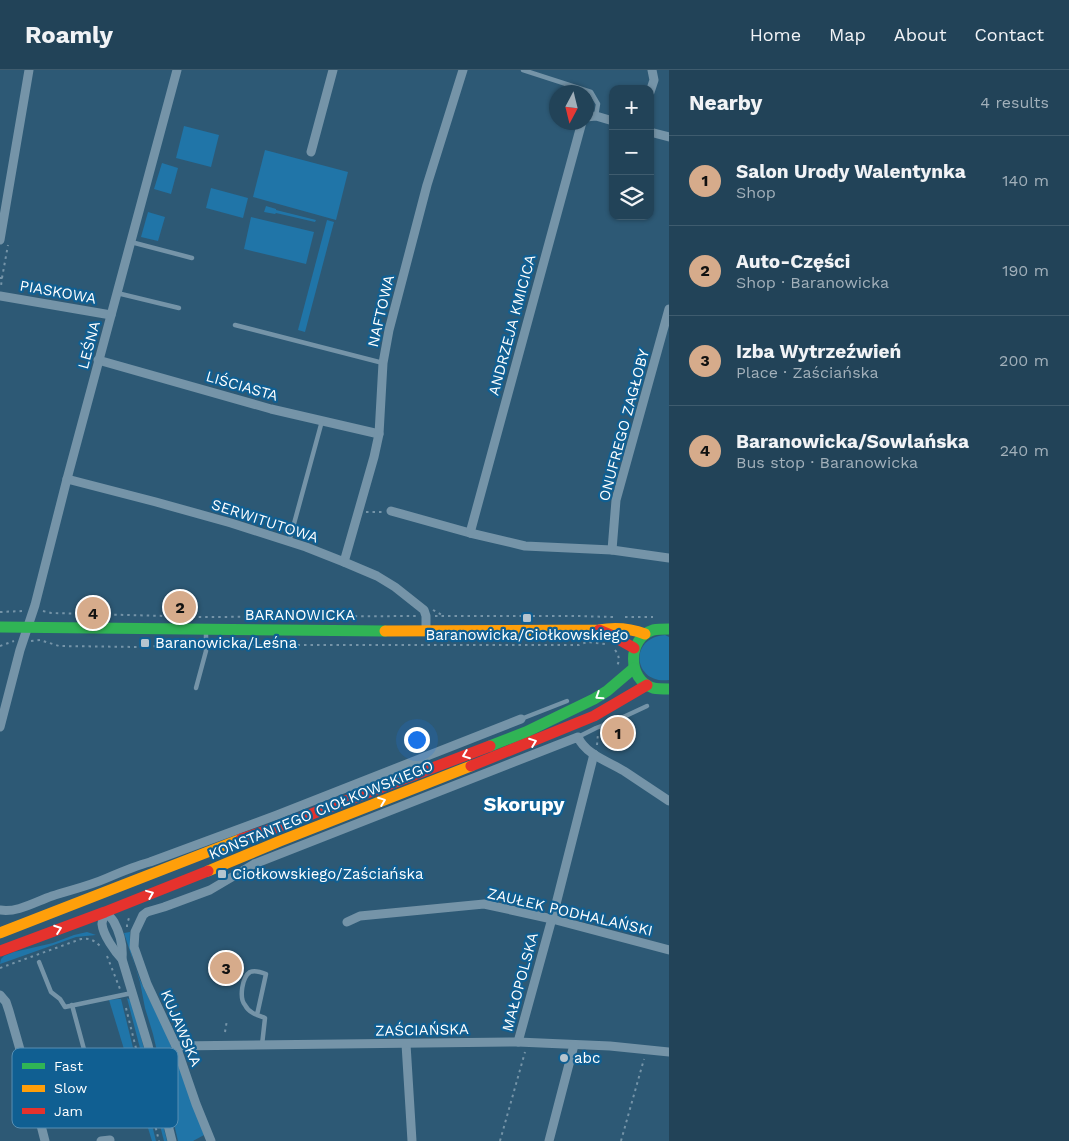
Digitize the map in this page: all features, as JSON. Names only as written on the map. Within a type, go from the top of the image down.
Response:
[{"type":"main road","name":"BARANOWICKA","points":[[0,627],[426,630],[599,630],[612,627],[629,628],[645,634]]},
{"type":"main road","points":[[669,629],[662,628],[645,634],[634,648],[633,655],[634,668],[641,680],[647,685],[656,688],[669,689]]},
{"type":"main road","name":"BARANOWICKA","points":[[599,630],[634,648]]},
{"type":"main road","name":"KONSTANTEGO CIOŁKOWSKIEGO","points":[[0,934],[240,839],[275,828],[526,732],[594,699],[607,691],[634,668]]},
{"type":"main road","name":"KONSTANTEGO CIOŁKOWSKIEGO","points":[[0,951],[105,912],[574,725],[594,716],[647,685]]},
{"type":"main road","points":[[99,895],[105,912]]},
{"type":"street","points":[[0,240],[29,70]]},
{"type":"street","name":"LEŚNA","points":[[0,727],[20,650],[35,605],[98,360],[177,70]]},
{"type":"street","points":[[311,152],[333,70]]},
{"type":"street","name":"NAFTOWA","points":[[344,562],[379,434],[383,363],[389,330],[425,194],[463,70]]},
{"type":"street","points":[[652,70],[654,80],[652,85]]},
{"type":"street","points":[[594,120],[609,120]]},
{"type":"street","name":"ANDRZEJA KMICICA","points":[[470,533],[583,130]]},
{"type":"street","points":[[654,133],[669,137]]},
{"type":"street","name":"PIASKOWA","points":[[0,296],[111,315]]},
{"type":"street","name":"ONUFREGO ZAGŁOBY","points":[[612,550],[616,500],[669,309]]},
{"type":"street","name":"LIŚCIASTA","points":[[98,360],[271,409],[379,434]]},
{"type":"street","name":"SERWITUTOWA","points":[[67,479],[166,504],[289,542],[344,562],[377,576],[395,587],[424,610],[426,616]]},
{"type":"street","points":[[391,511],[525,546],[612,550],[669,558]]},
{"type":"street","points":[[426,616],[426,630]]},
{"type":"street","points":[[0,910],[8,911],[20,908],[277,816],[521,719]]},
{"type":"street","points":[[578,737],[582,745],[594,754],[669,802]]},
{"type":"street","name":"KUJAWSKA","points":[[176,1046],[147,984],[134,947],[135,932],[143,915],[210,890],[254,864],[578,737]]},
{"type":"street","name":"MAŁOPOLSKA","points":[[523,1042],[594,754]]},
{"type":"street","name":"ZAUŁEK PODHALAŃSKI","points":[[347,922],[360,916],[484,904],[552,919],[669,950]]},
{"type":"street","points":[[105,912],[102,924],[113,949],[122,960],[149,1048]]},
{"type":"street","points":[[0,996],[6,1002],[20,1048]]},
{"type":"street","name":"ZAŚCIAŃSKA","points":[[176,1046],[523,1042],[610,1046],[669,1052]]},
{"type":"street","points":[[406,1044],[412,1141]]},
{"type":"street","points":[[549,1141],[574,1045]]},
{"type":"street","name":"KUJAWSKA","points":[[178,1052],[211,1141]]},
{"type":"street","points":[[42,1128],[45,1141]]},
{"type":"street","points":[[169,1128],[172,1141]]},
{"type":"lane","points":[[523,70],[569,85]]},
{"type":"lane","points":[[594,97],[598,104],[594,109]]},
{"type":"lane","points":[[131,242],[192,258]]},
{"type":"lane","points":[[117,293],[179,308]]},
{"type":"lane","points":[[236,325],[383,363]]},
{"type":"lane","points":[[289,542],[322,421]]},
{"type":"lane","points":[[196,688],[206,651],[206,629]]},
{"type":"lane","points":[[521,719],[567,701]]},
{"type":"lane","points":[[578,737],[647,706]]},
{"type":"lane","points":[[39,962],[51,992],[60,999],[64,1007],[133,992]]},
{"type":"lane","points":[[257,1015],[266,974],[256,971],[246,977],[242,998],[246,1007],[251,1012],[257,1015],[265,1018],[262,1045]]},
{"type":"lane","points":[[72,1006],[83,1048]]},
{"type":"path","points":[[0,278],[2,278],[0,289]]},
{"type":"path","points":[[363,512],[391,511]]},
{"type":"path","points":[[41,610],[51,613],[204,617],[614,617],[612,627]]},
{"type":"path","points":[[622,617],[658,617]]},
{"type":"path","points":[[30,642],[40,640],[59,646],[138,647],[187,644],[578,645],[587,642],[609,645]]},
{"type":"path","points":[[594,754],[598,738],[596,728]]},
{"type":"path","points":[[1,968],[81,939],[91,939],[102,948]]},
{"type":"path","points":[[107,956],[123,994],[136,1048]]},
{"type":"path","points":[[225,1032],[227,1020]]},
{"type":"path","points":[[500,1141],[523,1042]]},
{"type":"path","points":[[621,1141],[644,1059],[644,1050]]},
{"type":"path","points":[[156,1128],[159,1141]]},
{"type":"shaded area","points":[[184,126],[219,135],[211,167],[176,158]]},
{"type":"shaded area","points":[[265,150],[348,172],[336,220],[253,197]]},
{"type":"shaded area","points":[[162,163],[178,168],[171,194],[154,189]]},
{"type":"shaded area","points":[[211,188],[248,198],[243,218],[206,208]]},
{"type":"shaded area","points":[[266,206],[316,220],[315,222],[264,212]]},
{"type":"shaded area","points":[[148,212],[165,217],[158,241],[141,237]]},
{"type":"shaded area","points":[[251,217],[314,232],[306,264],[244,249]]},
{"type":"shaded area","points":[[327,220],[334,222],[305,332],[298,330]]},
{"type":"shaded area","points":[[665,635],[669,637],[669,680],[657,680],[648,676],[642,669],[640,652],[645,644],[653,638]]},
{"type":"shaded area","points":[[87,932],[96,935],[76,937],[0,964],[4,956],[14,952],[53,943]]},
{"type":"shaded area","points":[[130,932],[130,945],[137,971],[172,1048],[156,1048],[140,982],[124,933]]},
{"type":"shaded area","points":[[127,998],[132,1001],[144,1048],[140,1048]]},
{"type":"shaded area","points":[[121,999],[133,1048],[124,1048],[109,1000]]},
{"type":"shaded area","points":[[178,1065],[204,1135],[193,1141],[178,1141],[175,1128],[178,1128]]},
{"type":"shaded area","points":[[148,1128],[153,1128],[156,1141],[152,1141]]},
{"type":"shaded area","points":[[161,1128],[164,1128],[167,1141],[164,1141]]},
{"type":"traffic: fast","points":[[0,627],[385,631]]},
{"type":"traffic: fast","points":[[669,629],[653,630],[644,634],[638,641],[634,659],[638,677],[644,684],[653,688],[669,689]]},
{"type":"traffic: fast","points":[[490,746],[526,732],[594,699],[607,691],[634,668]]},
{"type":"traffic: slow","points":[[385,631],[599,630],[617,628],[645,634]]},
{"type":"traffic: slow","points":[[208,871],[471,766]]},
{"type":"traffic: slow","points":[[0,933],[241,839]]},
{"type":"traffic: jam","points":[[599,630],[634,648]]},
{"type":"traffic: jam","points":[[471,766],[594,716],[647,685]]},
{"type":"traffic: jam","points":[[241,839],[275,828],[490,746]]},
{"type":"traffic: jam","points":[[0,951],[208,871]]},
{"type":"place","name":"Auto-Części","points":[[180,607]]},
{"type":"place","name":"Baranowicka/Sowlańska","points":[[93,613]]},
{"type":"place","name":"Baranowicka/Ciołkowskiego","points":[[527,618]]},
{"type":"place","name":"Baranowicka/Leśna","points":[[145,643]]},
{"type":"place","name":"Salon Urody Walentynka","points":[[618,733]]},
{"type":"place","name":"Ciołkowskiego/Zaściańska","points":[[222,874]]},
{"type":"place","name":"Izba Wytrzeźwień","points":[[226,968]]},
{"type":"place","name":"abc","points":[[564,1058]]},
{"type":"district","name":"Skorupy","points":[[524,804]]}]
